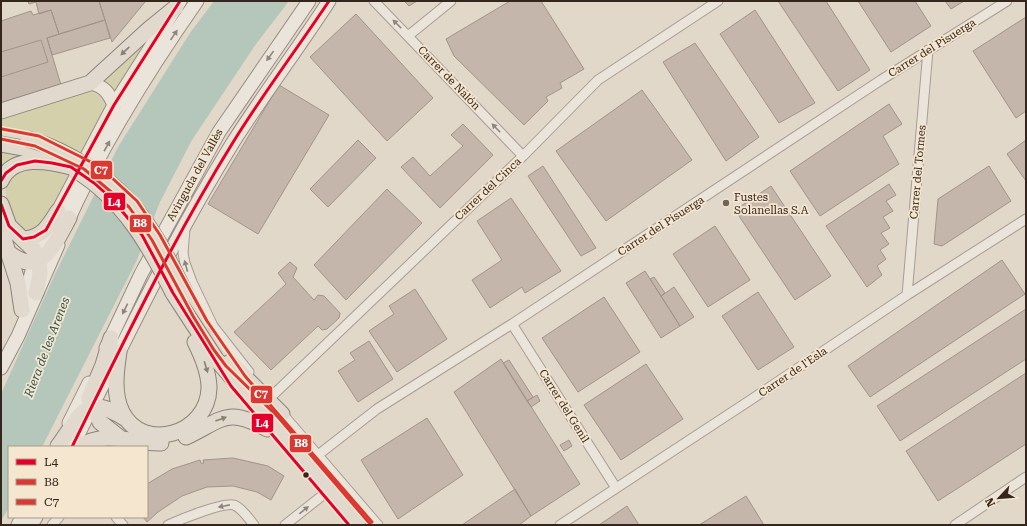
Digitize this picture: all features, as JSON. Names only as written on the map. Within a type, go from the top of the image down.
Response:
[{"type":"main road","points":[[1,368],[18,336],[36,293],[64,214],[143,82],[197,1]]},
{"type":"main road","name":"Avinguda del Vallès","points":[[63,446],[111,338],[145,268],[218,132],[308,1]]},
{"type":"main road","points":[[292,24],[304,15],[317,1]]},
{"type":"main road","name":"Avinguda del Vallès","points":[[92,407],[185,225],[233,144],[330,1]]},
{"type":"main road","points":[[1,111],[90,83],[178,4]]},
{"type":"main road","points":[[9,253],[22,262],[38,259],[49,253],[64,214],[114,105],[178,4]]},
{"type":"main road","points":[[90,83],[98,85],[107,92],[114,105]]},
{"type":"main road","points":[[1,134],[30,150],[71,167],[100,188],[127,215],[208,333],[223,360],[358,525]]},
{"type":"main road","points":[[1,144],[30,150],[55,148],[87,165],[124,195],[151,228],[180,294],[207,371],[209,389],[205,406],[199,416],[189,426],[168,435],[147,432],[104,407],[92,407],[83,410],[64,446]]},
{"type":"main road","points":[[1,182],[6,173],[13,167],[23,163],[30,150]]},
{"type":"main road","points":[[1,204],[8,226],[34,250],[38,259],[40,274],[36,293]]},
{"type":"main road","points":[[23,240],[43,233],[64,214]]},
{"type":"main road","points":[[1,230],[18,283],[22,310]]},
{"type":"main road","points":[[8,354],[22,310],[29,281],[38,259]]},
{"type":"main road","points":[[111,338],[89,398],[92,407],[103,426],[119,437]]},
{"type":"main road","points":[[119,352],[116,391],[120,406],[127,420]]},
{"type":"main road","points":[[223,360],[282,414]]},
{"type":"main road","points":[[223,360],[231,386],[349,525]]},
{"type":"main road","points":[[223,360],[368,525]]},
{"type":"main road","points":[[80,446],[96,439],[119,437],[156,443],[170,442],[185,437],[218,420],[231,416],[246,419],[267,430]]},
{"type":"street","name":"Carrer de Nalón","points":[[374,1],[523,156]]},
{"type":"street","points":[[408,36],[451,1]]},
{"type":"street","name":"Carrer del Cinca","points":[[273,395],[523,156],[598,80],[718,1]]},
{"type":"street","name":"Carrer del Pisuerga","points":[[318,455],[377,409],[512,324],[928,50],[1007,1]]},
{"type":"street","name":"Carrer del Tormes","points":[[907,295],[928,50]]},
{"type":"street","name":"Carrer de l'Esla","points":[[560,525],[907,295],[1026,219]]},
{"type":"street","points":[[185,225],[183,253],[185,263],[205,311],[213,326],[233,353],[258,382],[273,395],[282,414],[378,525]]},
{"type":"street","name":"Carrer del Genil","points":[[512,324],[616,488]]},
{"type":"street","points":[[955,525],[1026,477]]},
{"type":"street","points":[[285,525],[323,495]]},
{"type":"street","points":[[168,525],[214,509],[233,505],[238,507],[254,525]]},
{"type":"shaded area","points":[[150,37],[113,96],[99,82]]},
{"type":"shaded area","points":[[90,91],[99,95],[106,104],[81,153],[42,136],[22,130],[1,127],[1,118]]},
{"type":"shaded area","points":[[1,149],[27,154],[1,172]]},
{"type":"shaded area","points":[[43,167],[69,174],[46,220],[38,229],[27,231],[19,229],[15,224],[8,205],[6,187],[10,177],[15,173],[29,168]]},
{"type":"water","name":"Riera de les Arenes","points":[[214,1],[289,1],[256,44],[192,140],[160,202],[137,260],[43,446],[8,446],[8,509],[1,521],[1,394],[55,274],[118,147],[190,33]]},
{"type":"building","points":[[28,1],[99,1],[105,20],[59,34],[51,10],[39,14],[36,2],[29,4]]},
{"type":"building","points":[[99,1],[145,1],[145,2],[112,42]]},
{"type":"building","points":[[404,1],[417,1],[409,6]]},
{"type":"building","points":[[510,1],[541,1],[584,69],[560,83],[562,88],[546,97],[548,101],[524,125],[454,56],[446,39]]},
{"type":"building","points":[[778,1],[826,1],[870,70],[838,91]]},
{"type":"building","points":[[858,1],[915,1],[931,26],[891,52]]},
{"type":"building","points":[[945,1],[964,1],[951,9]]},
{"type":"building","points":[[51,10],[59,34],[47,38],[61,85],[1,104],[1,21],[31,11],[33,15]]},
{"type":"building","points":[[755,10],[815,103],[779,123],[720,34]]},
{"type":"building","points":[[356,14],[433,98],[387,141],[310,57]]},
{"type":"building","points":[[1026,17],[1026,111],[1016,118],[973,51]]},
{"type":"building","points":[[105,20],[110,38],[52,55],[47,38]]},
{"type":"building","points":[[41,40],[48,62],[1,77],[1,52]]},
{"type":"building","points":[[695,43],[759,137],[726,161],[663,62]]},
{"type":"building","points":[[279,85],[329,115],[258,234],[208,204]]},
{"type":"building","points":[[642,90],[692,160],[606,221],[556,151]]},
{"type":"building","points":[[889,104],[902,124],[883,136],[899,164],[820,216],[790,171]]},
{"type":"building","points":[[463,124],[493,155],[440,208],[401,167],[413,157],[430,176],[463,146],[451,135]]},
{"type":"building","points":[[358,140],[376,158],[328,207],[310,189]]},
{"type":"building","points":[[1026,140],[1026,181],[1007,154]]},
{"type":"building","points":[[543,166],[596,248],[581,256],[528,176]]},
{"type":"building","points":[[989,166],[1011,201],[942,246],[934,244],[938,199]]},
{"type":"building","points":[[889,184],[896,195],[886,201],[893,211],[883,217],[890,228],[881,233],[889,244],[880,250],[886,259],[877,266],[882,275],[867,287],[826,226]]},
{"type":"building","points":[[771,186],[831,276],[795,300],[735,210]]},
{"type":"building","points":[[387,189],[422,223],[346,300],[314,265]]},
{"type":"building","points":[[511,198],[561,271],[525,293],[522,287],[490,308],[472,280],[502,260],[477,221]]},
{"type":"building","points":[[715,226],[750,280],[708,307],[673,254]]},
{"type":"building","points":[[1002,260],[1025,294],[870,397],[848,366]]},
{"type":"building","points":[[290,262],[297,268],[293,277],[314,300],[318,295],[324,296],[340,313],[339,318],[327,329],[322,330],[318,326],[271,370],[234,332],[286,284],[278,273]]},
{"type":"building","points":[[645,271],[680,326],[661,338],[626,283]]},
{"type":"building","points":[[654,277],[665,293],[661,296],[650,279]]},
{"type":"building","points":[[674,287],[694,317],[680,326],[661,296]]},
{"type":"building","points":[[415,289],[447,339],[397,372],[369,331],[394,314],[389,306]]},
{"type":"building","points":[[758,292],[794,347],[758,370],[722,316]]},
{"type":"building","points":[[604,297],[640,352],[578,392],[542,338]]},
{"type":"building","points":[[1026,309],[1026,359],[900,441],[877,406]]},
{"type":"building","points":[[369,341],[393,379],[358,402],[338,371],[355,360],[350,353]]},
{"type":"building","points":[[501,359],[580,484],[531,516],[454,392]]},
{"type":"building","points":[[509,360],[533,397],[527,401],[503,363]]},
{"type":"building","points":[[646,364],[683,419],[621,460],[584,405]]},
{"type":"building","points":[[1026,373],[1026,444],[938,501],[906,451]]},
{"type":"building","points":[[537,395],[540,401],[531,407],[527,401]]},
{"type":"building","points":[[427,418],[463,475],[398,519],[361,460]]},
{"type":"building","points":[[569,440],[572,446],[564,451],[560,445]]},
{"type":"building","points":[[233,458],[268,466],[284,476],[271,500],[257,492],[233,486],[207,487],[182,496],[158,512],[147,522],[144,518],[148,518],[148,483],[172,469],[200,460],[201,463],[204,463],[203,460]]},
{"type":"building","points":[[515,489],[531,516],[519,525],[462,525]]},
{"type":"building","points":[[746,496],[764,525],[699,525]]},
{"type":"building","points":[[627,506],[639,525],[599,525]]},
{"type":"transit line","name":"L4","points":[[1,204],[9,226],[23,239],[34,237],[46,230],[114,105],[180,1]]},
{"type":"transit line","name":"L4","points":[[72,446],[148,294],[210,181],[255,108],[329,1]]},
{"type":"transit line","name":"C7","points":[[2,129],[39,136],[89,161],[111,177],[137,201],[160,235],[207,321],[245,376],[372,522]]},
{"type":"transit line","name":"B8","points":[[1,139],[35,146],[84,169],[129,207],[152,240],[193,316],[214,350],[226,366],[278,417],[371,525]]},
{"type":"transit line","name":"L4","points":[[1,181],[6,173],[17,165],[35,161],[52,163],[71,167],[94,183],[111,198],[142,235],[173,293],[231,386],[349,525]]},
{"type":"place","name":"Fustes Solanellas S.A","points":[[726,203]]}]
